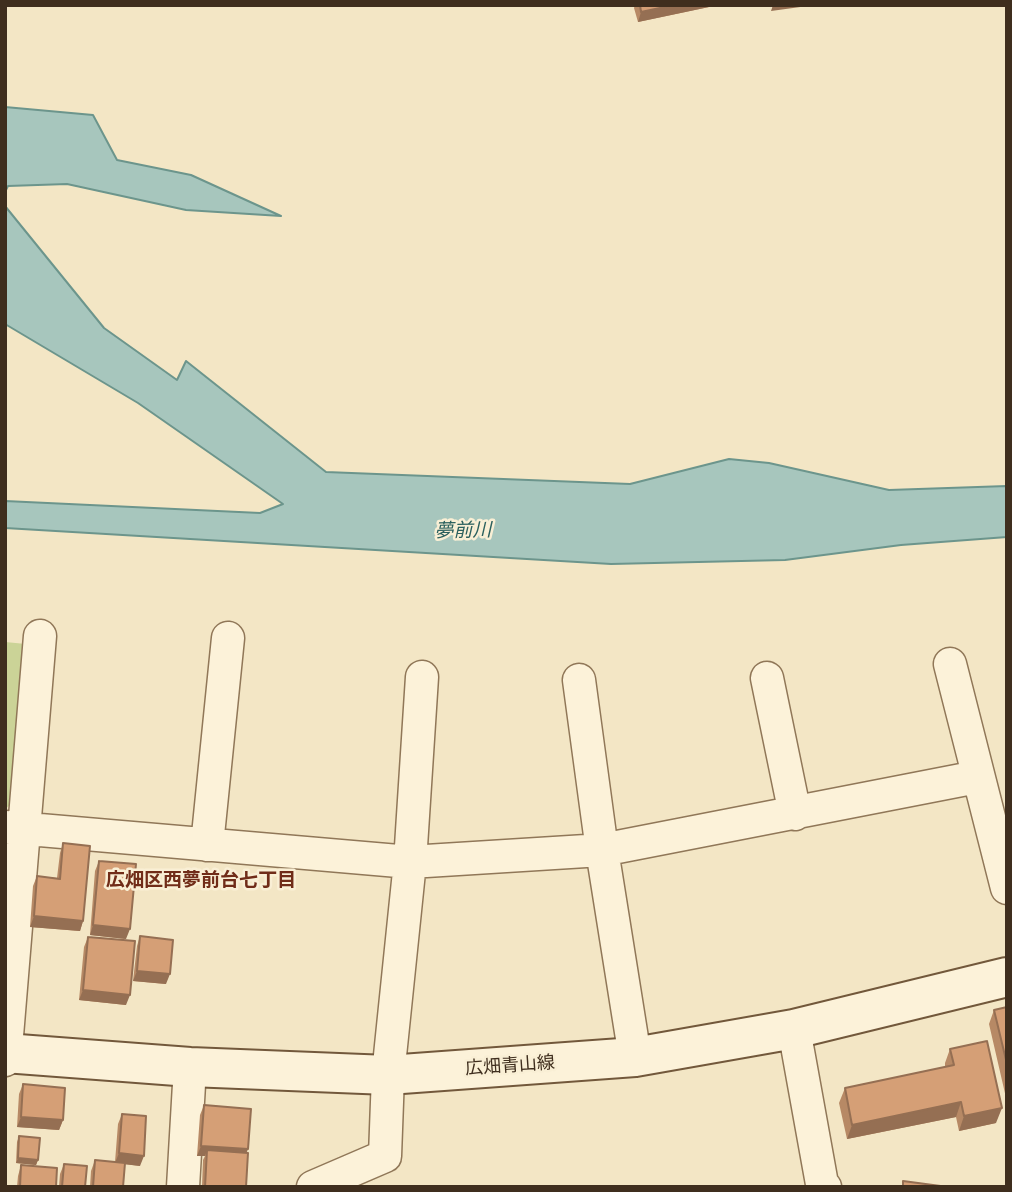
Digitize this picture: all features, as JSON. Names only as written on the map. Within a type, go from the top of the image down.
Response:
[{"type":"main road","name":"広畑青山線","points":[[6,1053],[190,1067],[388,1074],[635,1057],[794,1029],[1007,977]]},
{"type":"street","points":[[5,1060],[15,828],[40,636]]},
{"type":"street","points":[[207,845],[228,638]]},
{"type":"street","points":[[950,664],[1007,888]]},
{"type":"street","points":[[313,1187],[351,1178],[385,1156],[388,1074],[410,862],[422,677]]},
{"type":"street","points":[[767,678],[795,814]]},
{"type":"street","points":[[579,680],[602,850],[635,1057]]},
{"type":"street","points":[[15,828],[410,862],[602,850],[977,778]]},
{"type":"street","points":[[794,1029],[822,1184],[825,1187]]},
{"type":"street","points":[[183,1187],[190,1067]]},
{"type":"green space","points":[[5,642],[26,644],[15,801],[5,809]]},
{"type":"water","points":[[5,107],[93,115],[117,160],[191,175],[281,216],[186,210],[67,184],[8,186],[5,192]]},
{"type":"water","name":"夢前川","points":[[5,206],[104,328],[177,380],[186,361],[326,472],[630,484],[729,459],[769,463],[889,490],[1007,486],[1007,537],[901,545],[785,560],[611,564],[5,528],[5,501],[260,513],[283,504],[138,403],[5,324]]},
{"type":"building","points":[[640,5],[674,5],[641,12]]},
{"type":"building","points":[[63,843],[90,846],[83,921],[34,916],[37,876],[60,879]]},
{"type":"building","points":[[99,861],[136,864],[130,929],[93,925]]},
{"type":"building","points":[[140,936],[173,940],[170,974],[137,971]]},
{"type":"building","points":[[88,937],[135,941],[130,995],[83,990]]},
{"type":"building","points":[[1007,1007],[1007,1064],[994,1010]]},
{"type":"building","points":[[987,1041],[1002,1108],[964,1116],[961,1102],[852,1125],[845,1088],[954,1065],[950,1049]]},
{"type":"building","points":[[23,1084],[65,1088],[63,1120],[21,1117]]},
{"type":"building","points":[[204,1105],[251,1109],[248,1149],[201,1146]]},
{"type":"building","points":[[122,1114],[146,1116],[144,1156],[119,1153]]},
{"type":"building","points":[[19,1136],[40,1138],[38,1160],[18,1158]]},
{"type":"building","points":[[207,1150],[248,1153],[246,1187],[205,1187]]},
{"type":"building","points":[[95,1160],[125,1163],[123,1187],[93,1187]]},
{"type":"building","points":[[64,1164],[87,1166],[85,1187],[62,1187]]},
{"type":"building","points":[[21,1165],[57,1168],[56,1187],[20,1187]]},
{"type":"building","points":[[903,1181],[948,1187],[903,1187]]},
{"type":"district","name":"広畑区西夢前台七丁目","points":[[201,881]]}]
